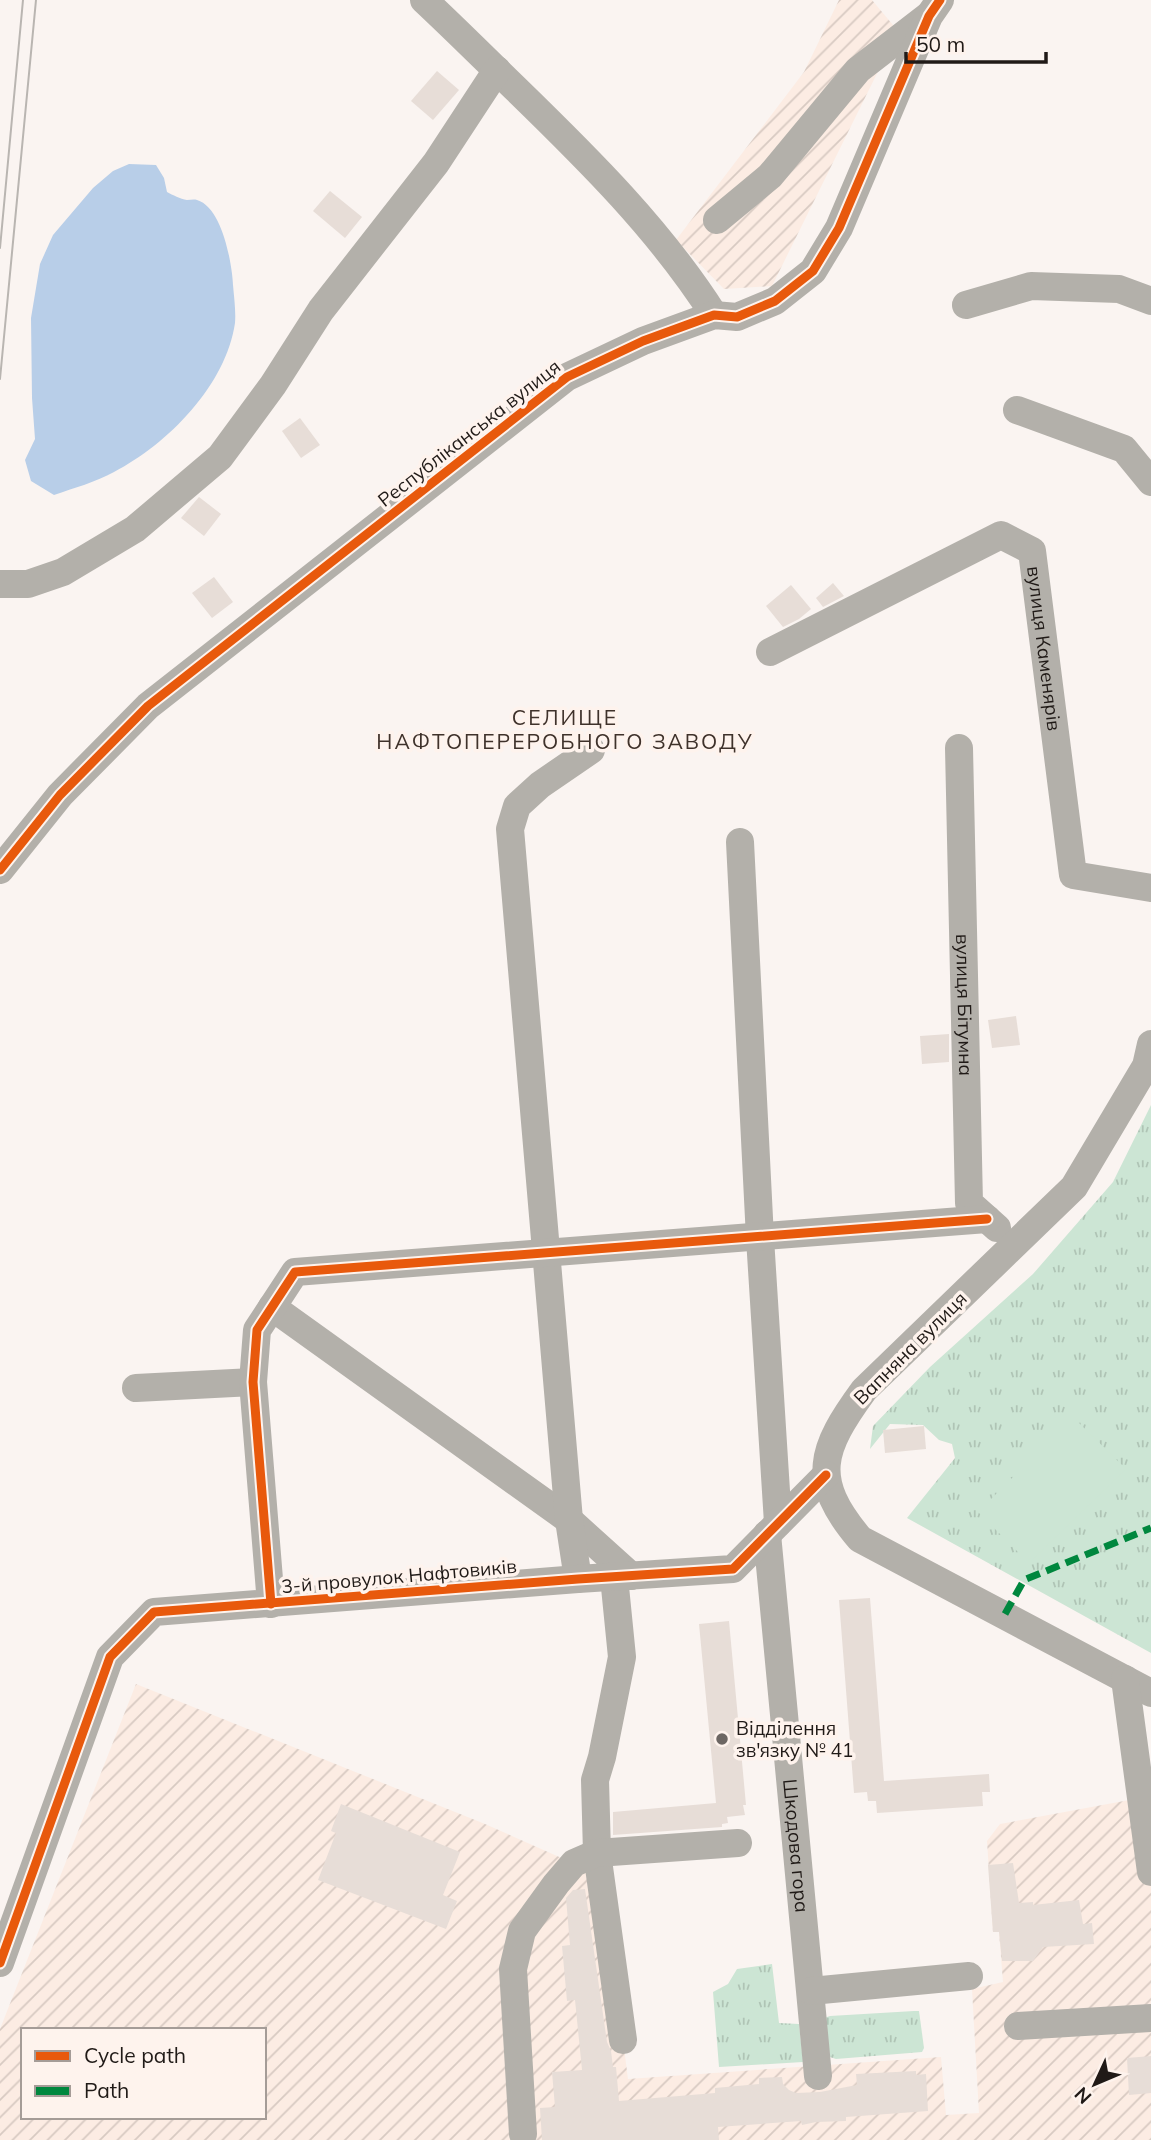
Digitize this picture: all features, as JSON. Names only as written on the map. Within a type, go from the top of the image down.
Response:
[{"type":"street","points":[[441,6],[497,70],[569,140],[640,216],[699,291],[714,315]]},
{"type":"street","points":[[717,220],[770,176],[858,70],[934,8]]},
{"type":"street","name":"Республіканська вулиця","points":[[0,870],[60,795],[148,706],[567,377],[643,341],[714,315],[737,317],[775,301],[813,271],[839,228],[934,8]]},
{"type":"street","points":[[0,584],[28,584],[63,572],[135,529],[220,457],[273,385],[321,310],[436,163],[497,70]]},
{"type":"street","points":[[966,305],[1031,286],[1119,289],[1151,301]]},
{"type":"street","points":[[1017,410],[1124,449],[1151,482]]},
{"type":"street","name":"вулиця Каменярів","points":[[770,652],[1001,535],[1032,551],[1073,875],[1151,888]]},
{"type":"street","name":"вулиця Бітумна","points":[[959,748],[969,1203],[1014,1244]]},
{"type":"street","points":[[578,1579],[569,1520],[510,829],[517,806],[540,785],[591,750]]},
{"type":"street","name":"Шкодова гора","points":[[740,842],[772,1528],[818,2076]]},
{"type":"street","name":"Вапняна вулиця","points":[[1151,1044],[1146,1066],[1074,1187],[864,1390],[839,1423],[828,1448],[826,1475],[828,1490],[842,1518],[860,1539],[1151,1693]]},
{"type":"street","points":[[271,1604],[253,1382],[257,1330],[295,1272],[987,1219]]},
{"type":"street","points":[[272,1307],[569,1520],[622,1576],[622,1657],[595,1780],[597,1853],[623,2040]]},
{"type":"street","points":[[136,1388],[253,1382]]},
{"type":"street","name":"3-й провулок Нафтовиків","points":[[0,1963],[110,1657],[154,1612],[733,1569],[826,1475]]},
{"type":"street","points":[[1125,1679],[1151,1872]]},
{"type":"street","points":[[523,2134],[513,1969],[522,1931],[574,1863],[597,1853],[738,1843]]},
{"type":"street","points":[[811,1992],[970,1976]]},
{"type":"street","points":[[1018,2026],[1151,2018]]},
{"type":"shaded area","points":[[839,0],[872,0],[898,31],[772,286],[724,289],[676,240],[804,72]]},
{"type":"shaded area","points":[[136,1684],[485,1824],[602,1876],[628,2079],[941,2057],[946,2115],[979,2113],[972,1989],[1003,1982],[999,1932],[993,1932],[987,1841],[1000,1824],[1151,1796],[1151,2140],[0,2140],[0,2029]]},
{"type":"green space","points":[[1151,1105],[1151,1653],[907,1518],[955,1458],[952,1444],[939,1440],[923,1425],[890,1424],[870,1449],[873,1426],[930,1367],[1033,1274],[1113,1182]]},
{"type":"green space","points":[[1070,1420],[1076,1420],[1126,1469],[1029,1563],[978,1512]]},
{"type":"green space","points":[[772,1964],[779,2023],[799,2024],[803,2062],[719,2067],[713,1992],[728,1984],[737,1969]]},
{"type":"green space","points":[[919,2011],[924,2048],[922,2052],[836,2059],[830,2057],[824,2018]]},
{"type":"water","points":[[129,164],[156,165],[164,178],[167,192],[184,199],[197,200],[213,213],[224,237],[230,263],[235,323],[220,369],[207,390],[174,429],[154,446],[114,472],[54,495],[31,481],[25,460],[35,439],[31,318],[40,264],[53,235],[93,188],[113,171]]},
{"type":"building","points":[[437,71],[459,90],[433,120],[411,101]]},
{"type":"building","points":[[330,191],[362,217],[345,238],[313,211]]},
{"type":"building","points":[[300,418],[320,445],[301,458],[282,431]]},
{"type":"building","points":[[199,497],[221,514],[204,536],[181,518]]},
{"type":"building","points":[[214,577],[233,602],[212,618],[192,593]]},
{"type":"building","points":[[833,583],[844,596],[823,607],[816,598]]},
{"type":"building","points":[[791,585],[811,609],[783,627],[766,606]]},
{"type":"building","points":[[1016,1016],[1020,1045],[992,1048],[988,1020]]},
{"type":"building","points":[[949,1034],[949,1062],[922,1064],[920,1036]]},
{"type":"building","points":[[924,1426],[926,1449],[885,1453],[883,1430]]},
{"type":"building","points":[[870,1598],[884,1781],[989,1774],[990,1792],[982,1792],[983,1806],[877,1813],[876,1801],[868,1801],[867,1792],[854,1793],[839,1600]]},
{"type":"building","points":[[729,1621],[745,1815],[727,1817],[728,1823],[722,1824],[722,1827],[613,1835],[613,1812],[716,1803],[699,1624]]},
{"type":"building","points":[[341,1804],[460,1852],[443,1895],[457,1901],[446,1929],[318,1880],[336,1833],[331,1831]]},
{"type":"building","points":[[1013,1863],[1019,1903],[1033,1902],[1033,1905],[1079,1900],[1083,1924],[1092,1923],[1094,1944],[1043,1947],[1033,1961],[1002,1961],[999,1932],[993,1932],[988,1865]]},
{"type":"building","points":[[585,1889],[607,2042],[613,2067],[616,2067],[619,2101],[715,2093],[715,2088],[759,2084],[759,2078],[782,2077],[783,2084],[796,2093],[820,2092],[857,2085],[856,2074],[916,2071],[916,2075],[926,2074],[928,2111],[846,2117],[846,2121],[802,2125],[801,2121],[718,2127],[719,2140],[542,2140],[540,2108],[555,2107],[552,2072],[582,2070],[575,2000],[567,2001],[562,1946],[570,1945],[566,1898],[573,1890]]},
{"type":"building","points":[[1151,2056],[1151,2093],[1129,2095],[1127,2058]]},
{"type":"tram line","points":[[0,248],[23,0]]},
{"type":"tram line","points":[[0,379],[36,0]]},
{"type":"marked path","points":[[1005,1614],[1024,1580],[1151,1528]]},
{"type":"cycle path","points":[[0,870],[60,795],[148,706],[567,377],[643,341],[714,315],[737,317],[775,301],[813,271],[839,228],[929,16],[940,0]]},
{"type":"cycle path","points":[[271,1604],[253,1382],[257,1330],[295,1272],[987,1219]]},
{"type":"cycle path","points":[[0,1963],[110,1657],[154,1612],[733,1569],[826,1475]]},
{"type":"place","name":"Відділення зв'язку № 41","points":[[722,1739]]},
{"type":"district","name":"СЕЛИЩЕ НАФТОПЕРЕРОБНОГО ЗАВОДУ","points":[[565,730]]}]
